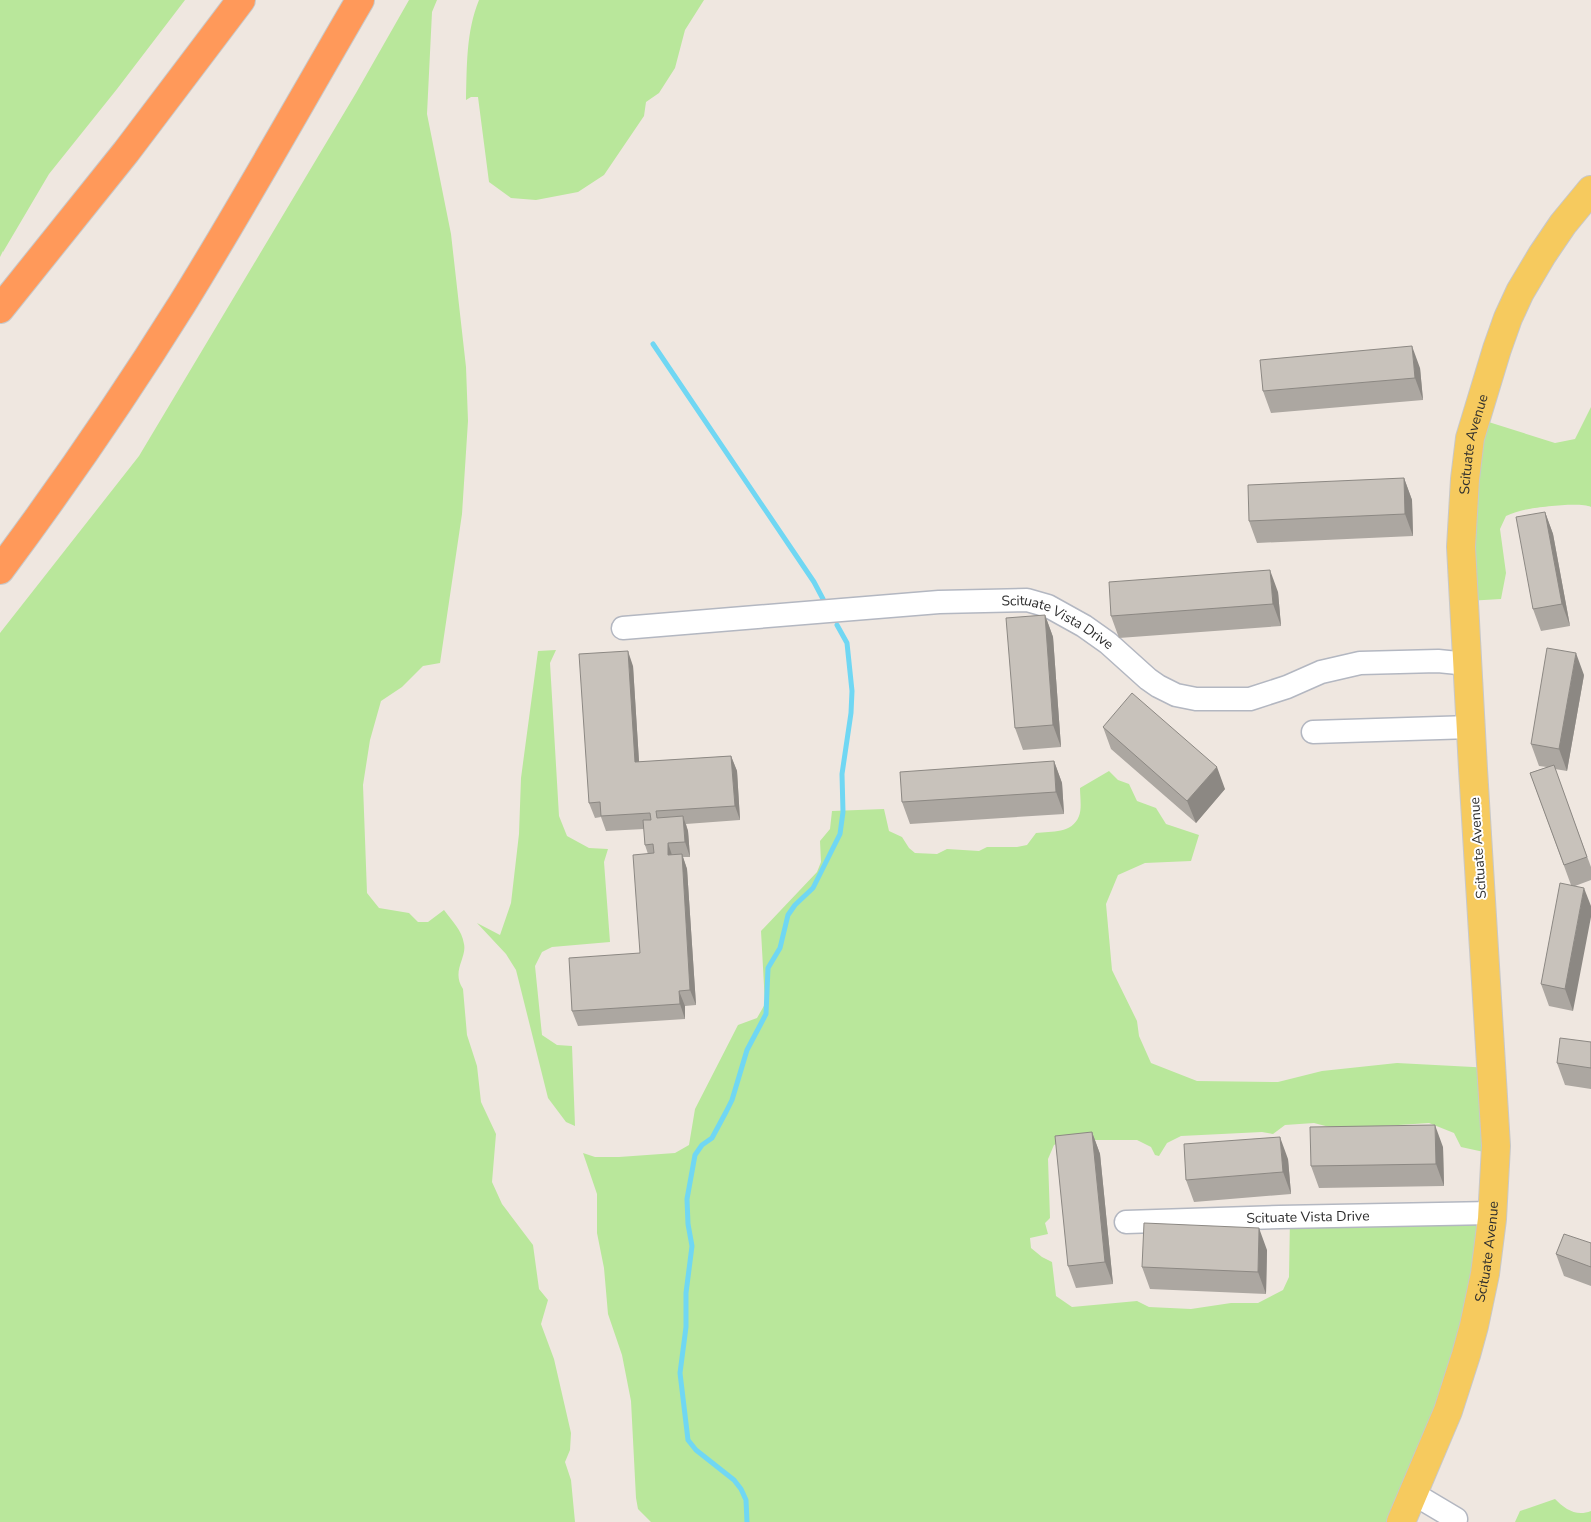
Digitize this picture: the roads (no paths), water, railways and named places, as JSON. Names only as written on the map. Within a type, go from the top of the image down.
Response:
[{"type":"highway","points":[[0,309],[131,145],[241,0]]},
{"type":"highway","points":[[0,570],[81,457],[159,340],[246,196],[360,0]]},
{"type":"main road","name":"Scituate Avenue","points":[[1401,1522],[1448,1411],[1474,1326],[1485,1274],[1492,1213],[1496,1146],[1462,547],[1464,480],[1470,438],[1496,349],[1508,318],[1520,292],[1542,255],[1563,224],[1591,190]]},
{"type":"street","name":"Scituate Vista Drive","points":[[623,628],[939,602],[1027,600],[1048,606],[1084,626],[1108,643],[1158,686],[1176,695],[1196,700],[1250,698],[1321,672],[1360,663],[1438,661],[1468,664]]},
{"type":"street","points":[[1313,732],[1471,727]]},
{"type":"street","name":"Scituate Vista Drive","points":[[1126,1222],[1492,1213]]},
{"type":"street","points":[[1414,1494],[1456,1519]]},
{"type":"waterway","points":[[653,344],[814,582],[823,599]]},
{"type":"waterway","points":[[747,1522],[746,1500],[741,1489],[734,1480],[696,1450],[688,1440],[680,1373],[686,1327],[686,1293],[692,1246],[688,1224],[687,1199],[695,1155],[702,1145],[712,1138],[726,1112],[732,1100],[747,1050],[766,1014],[768,968],[780,948],[788,915],[795,905],[813,888],[840,834],[843,812],[842,774],[851,713],[852,691],[847,643],[837,625]]}]
